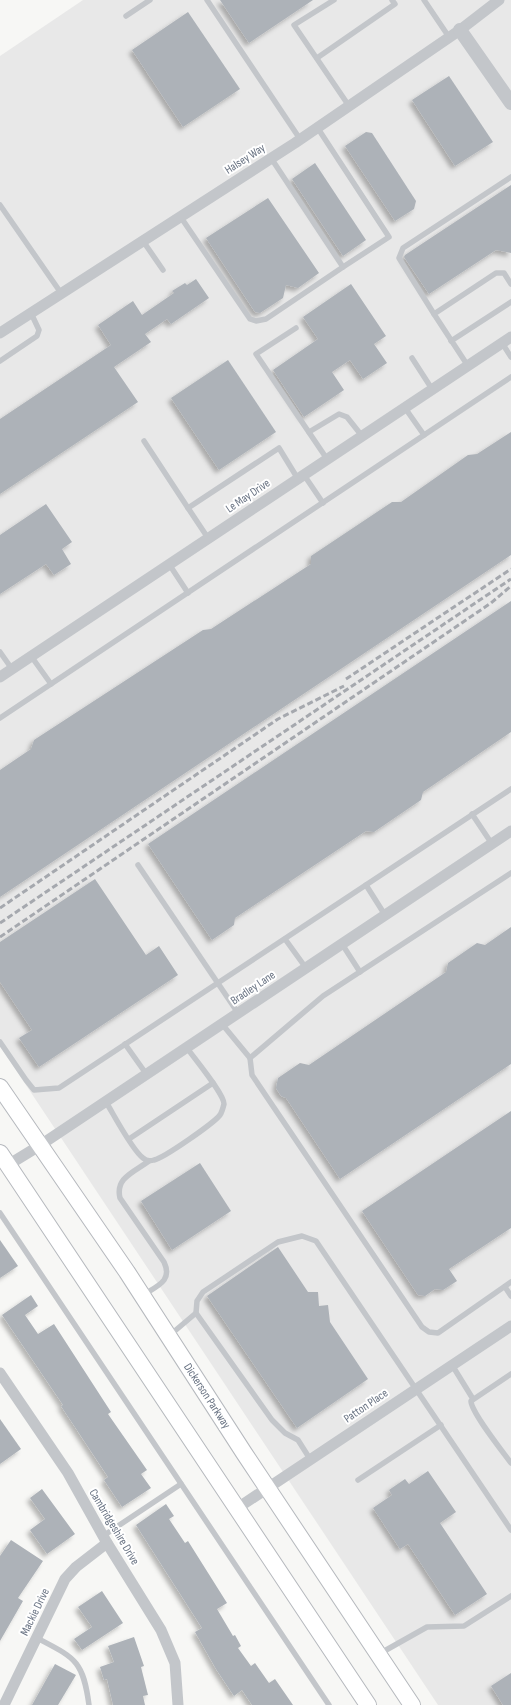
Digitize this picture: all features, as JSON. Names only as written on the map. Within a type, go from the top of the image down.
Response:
[{"type":"main road","name":"Dickerson Parkway","points":[[0,1087],[142,1296],[267,1488],[412,1705]]},
{"type":"main road","points":[[4,1159],[368,1705]]},
{"type":"street","name":"Halsey Way","points":[[0,333],[317,128],[455,34],[499,0]]},
{"type":"street","points":[[455,34],[511,104]]},
{"type":"street","name":"Le May Drive","points":[[0,677],[507,340]]},
{"type":"street","name":"Bradley Lane","points":[[4,1159],[39,1146],[511,831]]},
{"type":"street","name":"Patton Place","points":[[236,1509],[511,1326]]},
{"type":"street","name":"Cambridgeshire Drive","points":[[1,1377],[68,1473],[105,1540],[161,1630],[174,1663],[178,1705]]},
{"type":"street","name":"Mackie Drive","points":[[4,1705],[65,1579],[105,1540]]},
{"type":"lane","points":[[126,16],[150,0]]},
{"type":"lane","points":[[208,0],[300,139]]},
{"type":"lane","points":[[334,0],[294,25],[349,106]]},
{"type":"lane","points":[[316,58],[395,4],[392,0]]},
{"type":"lane","points":[[424,0],[455,34]]},
{"type":"lane","points":[[180,216],[250,320],[256,321],[266,319],[389,237],[317,128]]},
{"type":"lane","points":[[271,158],[343,267]]},
{"type":"lane","points":[[468,366],[399,258],[400,252],[403,248],[511,177]]},
{"type":"lane","points":[[0,205],[61,293]]},
{"type":"lane","points":[[143,240],[163,270]]},
{"type":"lane","points":[[434,314],[496,273],[504,273],[511,284]]},
{"type":"lane","points":[[451,341],[511,302]]},
{"type":"lane","points":[[0,361],[37,336],[39,330],[31,312]]},
{"type":"lane","points":[[296,328],[256,354],[327,459]]},
{"type":"lane","points":[[507,340],[511,357]]},
{"type":"lane","points":[[412,358],[432,389]]},
{"type":"lane","points":[[0,718],[511,377]]},
{"type":"lane","points":[[405,408],[424,435]]},
{"type":"lane","points":[[309,432],[338,414],[347,417],[362,436]]},
{"type":"lane","points":[[144,441],[208,538]]},
{"type":"lane","points":[[188,508],[279,448],[323,502]]},
{"type":"lane","points":[[169,564],[188,592]]},
{"type":"lane","points":[[0,652],[12,669]]},
{"type":"lane","points":[[31,656],[51,684]]},
{"type":"lane","points":[[0,1042],[34,1090],[59,1088],[511,789]]},
{"type":"lane","points":[[472,814],[492,844]]},
{"type":"lane","points":[[138,865],[238,1014]]},
{"type":"lane","points":[[250,1058],[323,996],[511,873]]},
{"type":"lane","points":[[366,885],[385,915]]},
{"type":"lane","points":[[285,939],[306,968]]},
{"type":"lane","points":[[342,944],[360,972]]},
{"type":"lane","points":[[222,1024],[250,1058],[252,1075],[422,1327],[429,1332],[438,1333],[511,1282]]},
{"type":"lane","points":[[125,1044],[146,1075]]},
{"type":"lane","points":[[142,1296],[163,1281],[168,1272],[164,1262],[120,1198],[118,1189],[121,1181],[149,1161],[159,1158],[205,1128],[219,1116],[223,1109],[224,1102],[187,1048]]},
{"type":"lane","points":[[129,1139],[212,1083]]},
{"type":"lane","points":[[106,1102],[143,1159],[149,1161]]},
{"type":"lane","points":[[0,1212],[329,1705]]},
{"type":"lane","points":[[310,1459],[298,1440],[285,1433],[272,1420],[196,1313],[197,1301],[203,1292],[278,1242],[302,1236],[316,1241],[417,1388],[511,1530]]},
{"type":"lane","points":[[505,1287],[511,1296]]},
{"type":"lane","points":[[168,1337],[196,1313]]},
{"type":"lane","points":[[452,1365],[473,1399]]},
{"type":"lane","points":[[511,1374],[473,1399],[471,1405],[511,1463]]},
{"type":"lane","points":[[358,1480],[441,1425]]},
{"type":"lane","points":[[105,1540],[181,1484]]},
{"type":"lane","points":[[379,1654],[427,1627],[464,1626],[511,1596]]},
{"type":"lane","points":[[37,1638],[73,1658],[81,1669],[87,1688],[89,1705]]},
{"type":"shaded area","points":[[83,0],[511,0],[511,1705],[438,1705],[0,1046],[0,56]]},
{"type":"building","points":[[220,0],[313,0],[249,43]]},
{"type":"building","points":[[188,12],[240,89],[183,127],[132,50]]},
{"type":"building","points":[[449,76],[493,142],[455,166],[412,100]]},
{"type":"building","points":[[366,132],[372,133],[416,201],[414,209],[395,221],[345,146]]},
{"type":"building","points":[[315,163],[366,240],[343,256],[292,179]]},
{"type":"building","points":[[511,185],[511,253],[496,250],[429,294],[404,257],[405,255]]},
{"type":"building","points":[[268,198],[319,273],[298,288],[286,285],[283,298],[260,313],[255,312],[206,238]]},
{"type":"building","points":[[196,279],[209,298],[171,324],[167,319],[145,334],[151,342],[114,367],[138,402],[0,494],[0,419],[111,345],[98,325],[133,301],[142,315],[174,293],[172,291],[185,283],[187,285]]},
{"type":"building","points":[[351,284],[386,336],[374,344],[387,363],[363,379],[350,360],[332,372],[344,390],[304,417],[273,370],[318,339],[303,317]]},
{"type":"building","points":[[228,360],[276,432],[219,470],[171,398]]},
{"type":"building","points":[[511,432],[511,555],[0,897],[0,770],[31,749],[34,740],[203,630],[211,629],[311,564],[311,556],[392,502],[401,502],[468,455],[477,454]]},
{"type":"building","points":[[46,504],[72,542],[62,549],[71,564],[54,575],[46,564],[0,594],[0,535]]},
{"type":"building","points":[[511,601],[511,732],[423,792],[421,800],[374,832],[366,831],[235,918],[234,925],[212,940],[148,844]]},
{"type":"building","points":[[95,879],[146,955],[159,946],[178,975],[39,1067],[19,1038],[32,1030],[0,982],[0,942]]},
{"type":"building","points":[[511,927],[511,1064],[340,1179],[286,1098],[281,1096],[276,1088],[278,1078],[300,1063],[309,1065],[446,972],[448,963],[477,943],[485,945]]},
{"type":"building","points":[[511,1111],[511,1228],[449,1269],[457,1281],[443,1290],[435,1289],[425,1296],[418,1295],[362,1211]]},
{"type":"building","points":[[200,1163],[231,1211],[172,1250],[141,1201]]},
{"type":"building","points":[[0,1240],[18,1266],[0,1278]]},
{"type":"building","points":[[278,1247],[308,1292],[318,1292],[319,1306],[328,1305],[330,1322],[368,1379],[297,1428],[207,1296]]},
{"type":"building","points":[[31,1295],[38,1306],[25,1315],[38,1334],[54,1324],[111,1412],[108,1414],[147,1470],[141,1474],[151,1488],[122,1507],[104,1480],[108,1477],[61,1406],[63,1405],[2,1315]]},
{"type":"building","points":[[0,1419],[21,1449],[0,1464]]},
{"type":"building","points":[[428,1471],[456,1512],[440,1523],[487,1594],[455,1615],[408,1544],[400,1549],[373,1508],[392,1495],[389,1490],[405,1479],[409,1484]]},
{"type":"building","points":[[42,1489],[75,1534],[47,1554],[30,1530],[45,1519],[30,1498]]},
{"type":"building","points":[[166,1504],[174,1516],[169,1519],[185,1543],[188,1541],[227,1603],[217,1609],[233,1636],[235,1635],[241,1646],[238,1648],[251,1666],[255,1663],[269,1683],[275,1679],[293,1705],[252,1705],[242,1690],[234,1696],[216,1669],[195,1632],[202,1628],[136,1525]]},
{"type":"building","points":[[11,1540],[43,1561],[18,1598],[23,1601],[0,1641],[0,1556]]},
{"type":"building","points":[[102,1591],[123,1623],[82,1650],[74,1639],[92,1627],[78,1607]]},
{"type":"building","points":[[134,1637],[144,1666],[141,1667],[148,1695],[143,1696],[145,1705],[113,1705],[107,1679],[104,1680],[100,1667],[114,1662],[108,1646]]},
{"type":"building","points":[[55,1664],[76,1675],[58,1705],[32,1705]]},
{"type":"building","points":[[511,1673],[511,1705],[503,1705],[491,1686]]},
{"type":"railway","points":[[346,679],[511,569]]},
{"type":"railway","points":[[0,923],[511,579]]},
{"type":"railway","points":[[0,937],[491,603],[511,586]]},
{"type":"railway","points":[[0,908],[278,719],[344,686]]}]
